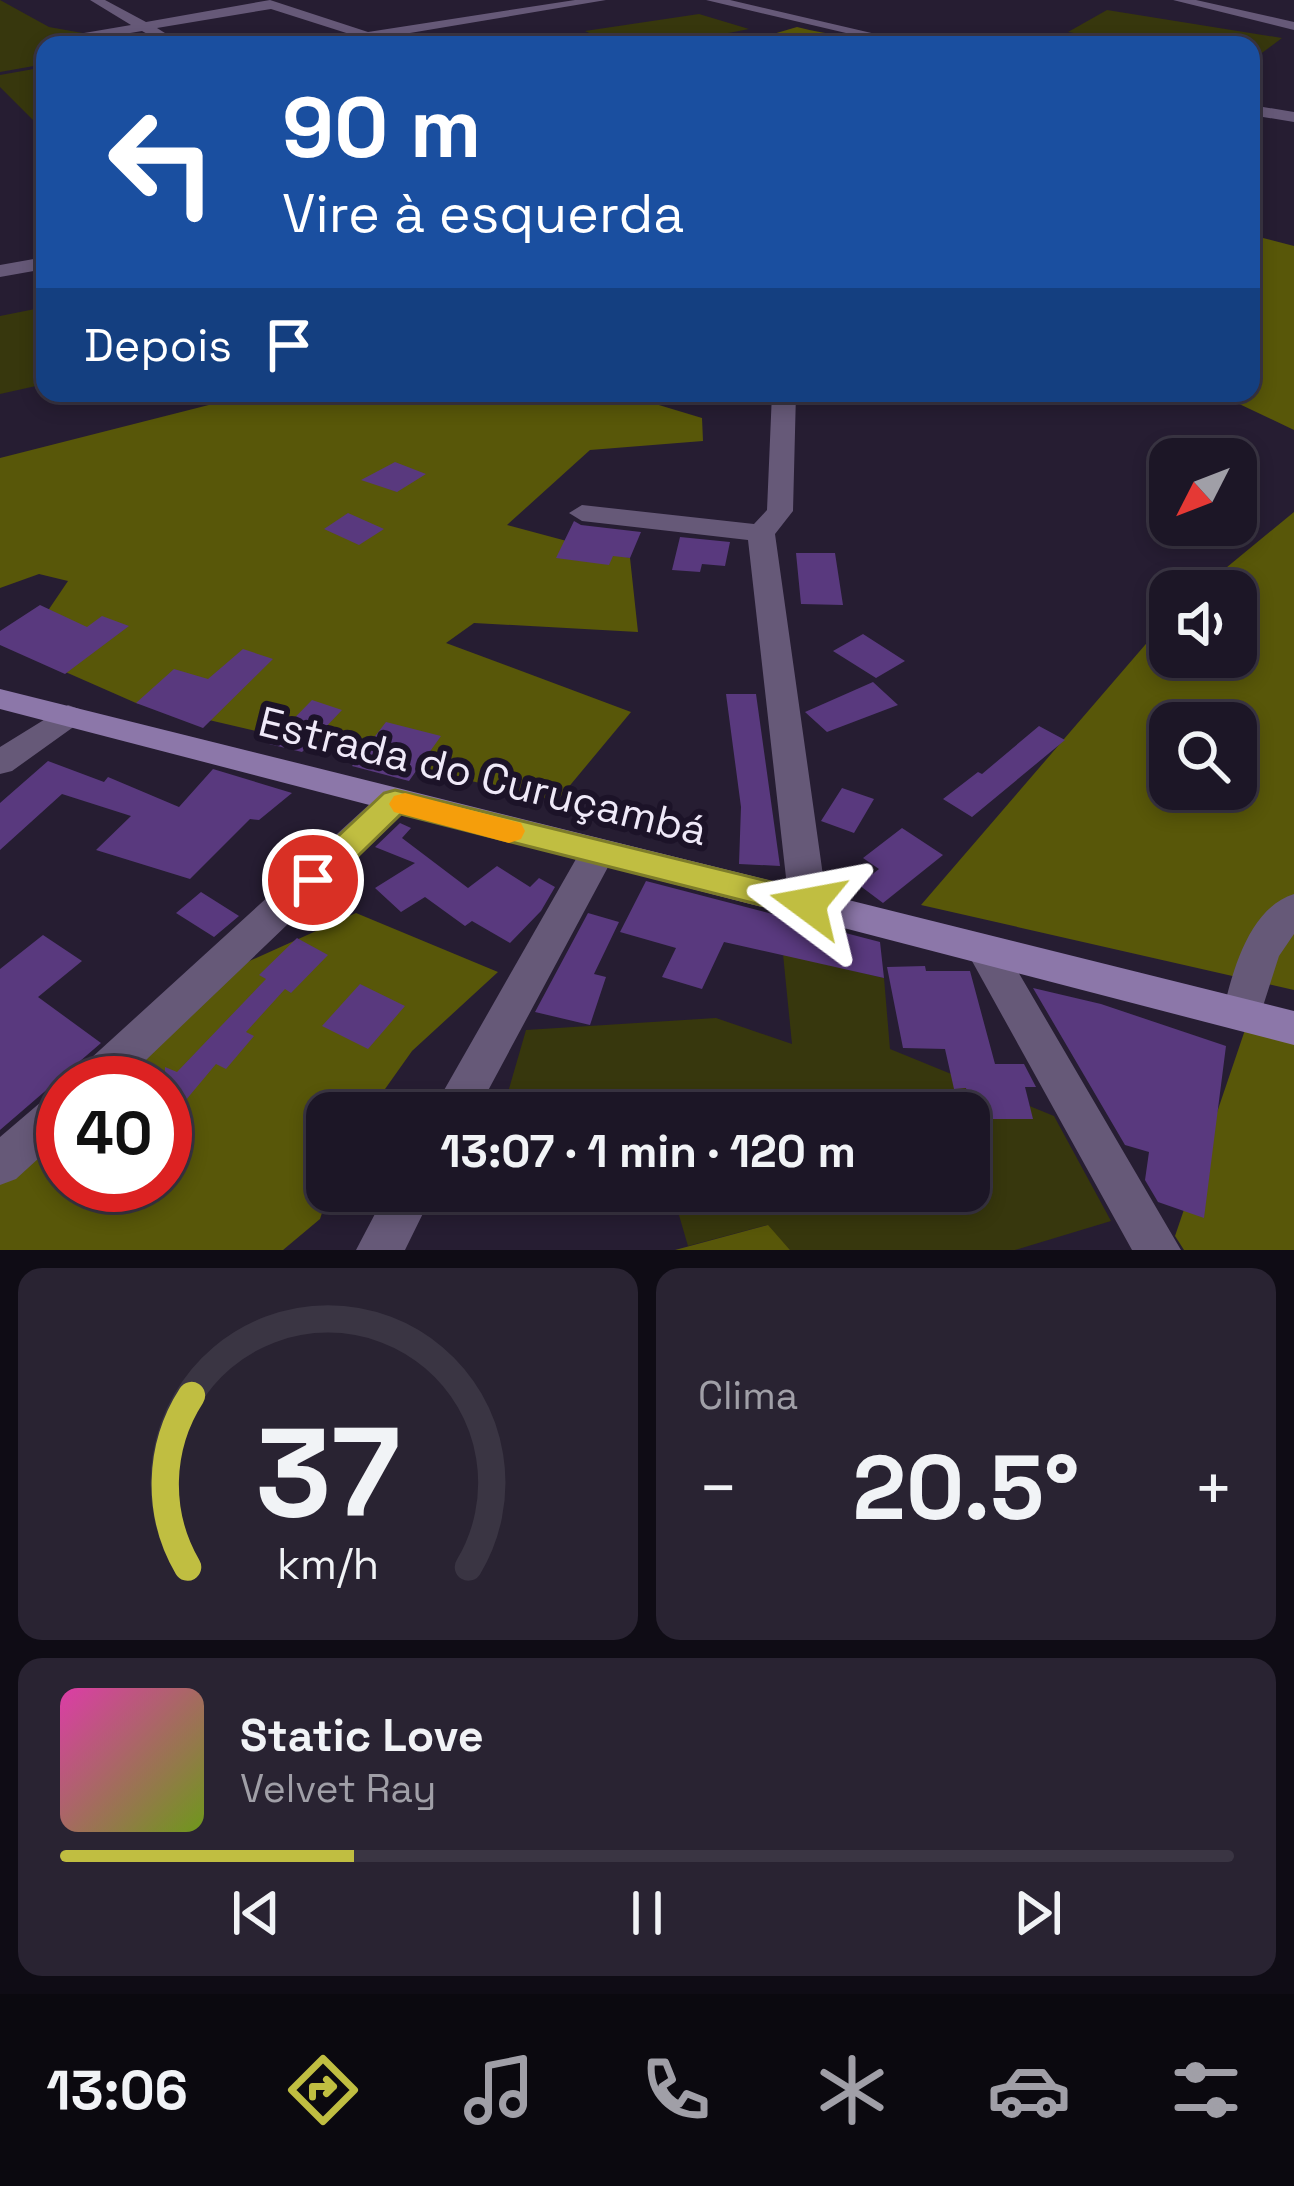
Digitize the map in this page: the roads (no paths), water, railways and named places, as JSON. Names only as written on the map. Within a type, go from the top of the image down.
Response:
[{"type":"street","points":[[96,0],[161,36]]},
{"type":"street","points":[[89,36],[264,2],[368,35],[600,0]]},
{"type":"street","points":[[712,0],[875,36]]},
{"type":"street","points":[[1179,0],[1294,26]]},
{"type":"street","points":[[1260,111],[1294,117]]},
{"type":"street","points":[[0,272],[36,265]]},
{"type":"street","points":[[784,402],[780,511],[761,533],[808,904]]},
{"type":"street","points":[[582,513],[761,533]]},
{"type":"street","name":"Estrada do Curuçambá","points":[[0,699],[1294,1028]]},
{"type":"street","points":[[0,763],[68,716]]},
{"type":"street","points":[[122,1056],[395,801]]},
{"type":"street","points":[[465,1092],[597,854]]},
{"type":"street","points":[[1243,1013],[1253,962],[1265,940],[1294,908]]},
{"type":"street","points":[[986,952],[1157,1250]]},
{"type":"street","points":[[0,1165],[36,1133]]},
{"type":"street","points":[[380,1250],[400,1212]]}]
